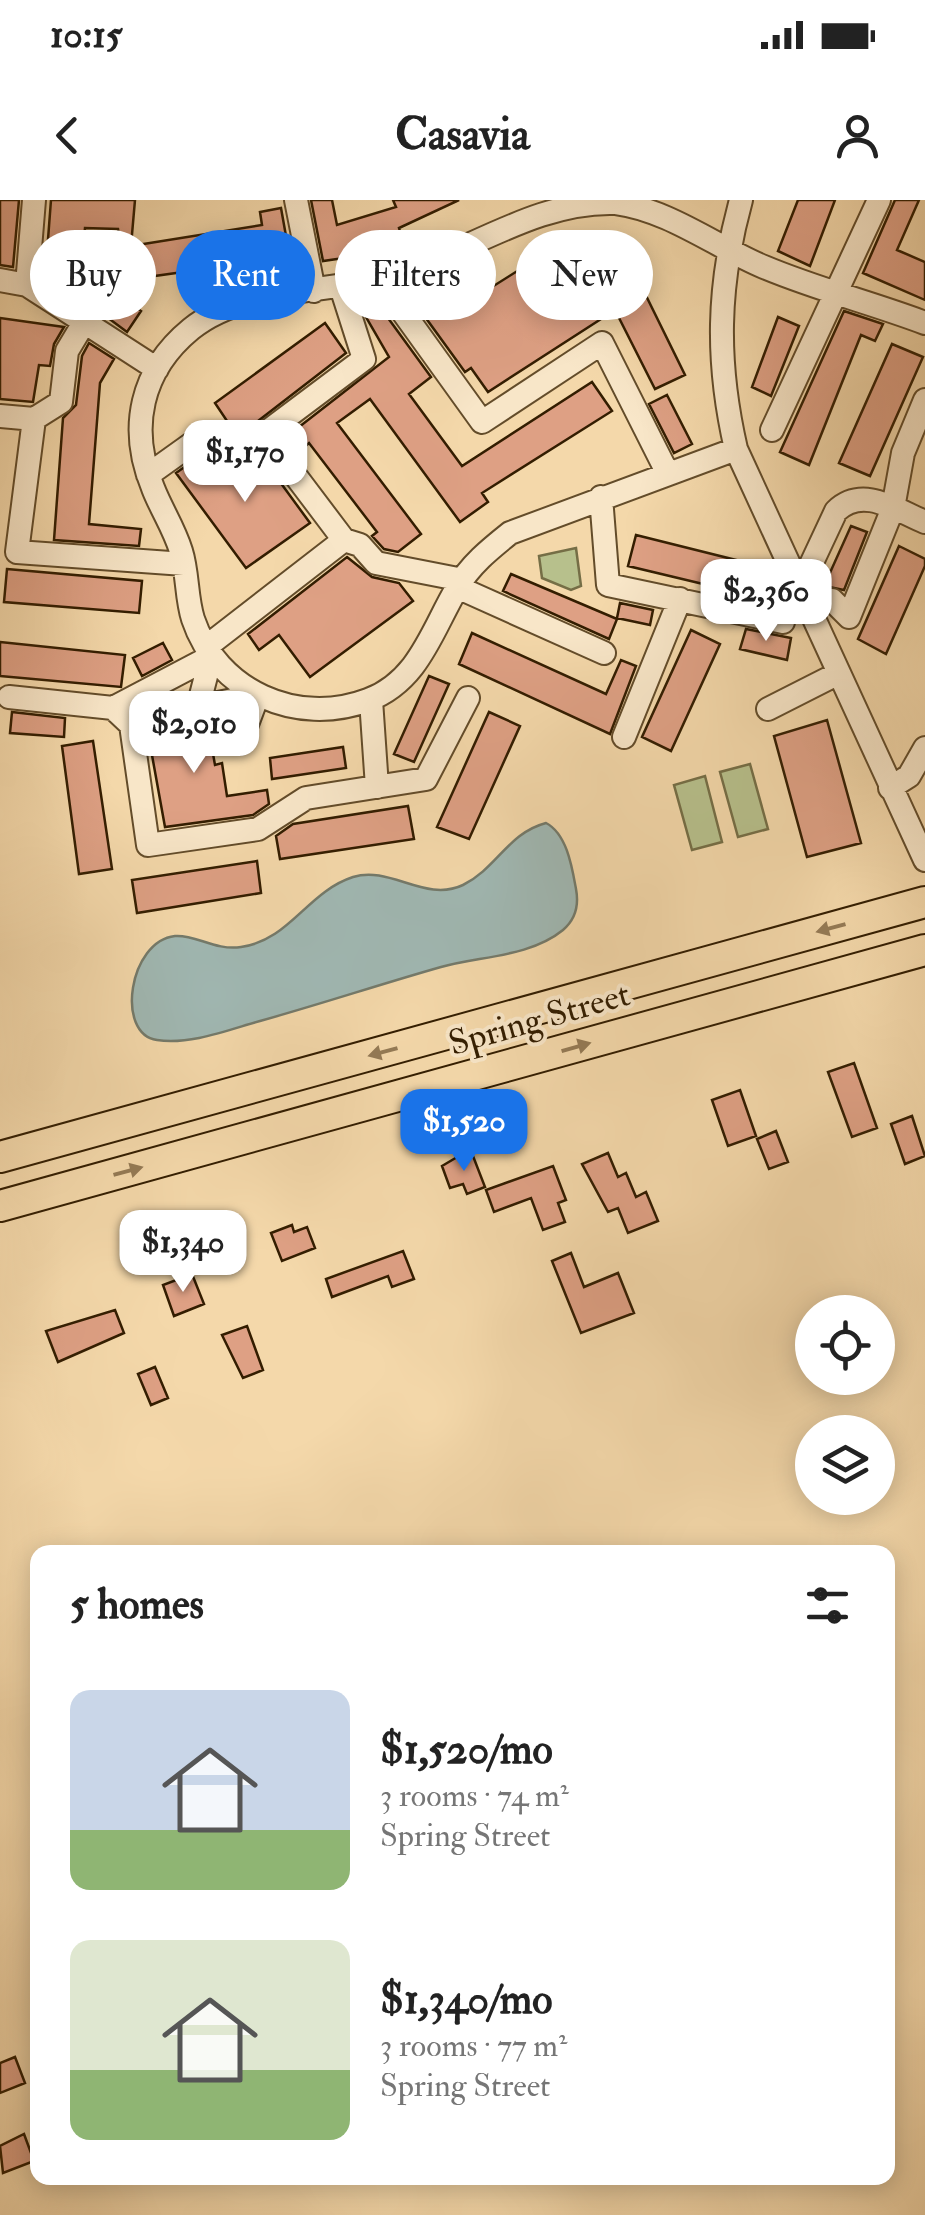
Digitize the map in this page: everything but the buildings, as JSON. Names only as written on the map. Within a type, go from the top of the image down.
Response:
[{"type":"main road","name":"Spring Street","points":[[0,1157],[925,902]]},
{"type":"main road","name":"Spring Street","points":[[0,1206],[925,950]]},
{"type":"main road","points":[[288,1078],[301,1123]]},
{"type":"street","points":[[28,285],[34,200]]},
{"type":"street","points":[[296,200],[302,230]]},
{"type":"street","points":[[741,200],[728,247],[718,319],[719,356],[736,449],[925,860]]},
{"type":"street","points":[[772,430],[879,200]]},
{"type":"street","points":[[496,243],[558,207],[583,202],[674,211],[762,267],[925,323]]},
{"type":"street","points":[[0,280],[28,285],[157,369]]},
{"type":"street","points":[[209,320],[166,352],[144,393],[138,433],[148,475],[184,564],[192,616],[207,655],[198,708],[258,695]]},
{"type":"street","points":[[352,320],[364,359],[268,431],[267,438],[344,540],[360,545],[376,563],[460,583],[604,652]]},
{"type":"street","points":[[409,320],[482,422],[602,343],[668,474]]},
{"type":"street","points":[[0,416],[34,420],[61,402],[67,351],[85,321]]},
{"type":"street","points":[[832,600],[849,617],[893,508],[903,453],[925,400]]},
{"type":"street","points":[[34,420],[17,552],[184,564]]},
{"type":"street","points":[[148,475],[204,435],[250,443],[267,438]]},
{"type":"street","points":[[207,655],[244,688],[280,705],[324,710],[371,700],[420,660],[460,583],[482,556],[510,533],[736,449]]},
{"type":"street","points":[[602,498],[608,585],[783,622]]},
{"type":"street","points":[[800,588],[836,510],[844,502],[870,498],[925,522]]},
{"type":"street","points":[[10,697],[113,708],[207,655],[344,540]]},
{"type":"street","points":[[624,737],[680,598]]},
{"type":"street","points":[[768,709],[839,673]]},
{"type":"street","points":[[240,743],[258,695]]},
{"type":"street","points":[[113,708],[131,725],[148,845],[258,829],[306,798],[426,779],[468,698]]},
{"type":"street","points":[[371,700],[377,787]]},
{"type":"street","points":[[890,788],[908,776],[925,748]]},
{"type":"green space","points":[[576,548],[581,586],[571,590],[542,578],[539,556]]},
{"type":"green space","points":[[750,764],[768,829],[738,837],[720,772]]},
{"type":"green space","points":[[705,776],[722,842],[692,850],[674,785]]},
{"type":"water","points":[[546,823],[559,835],[567,852],[577,901],[576,911],[563,930],[536,946],[441,967],[196,1039],[157,1040],[144,1034],[136,1022],[132,1006],[138,970],[159,942],[183,936],[232,948],[258,943],[286,926],[323,893],[353,877],[380,876],[435,890],[463,885],[522,835]]}]
